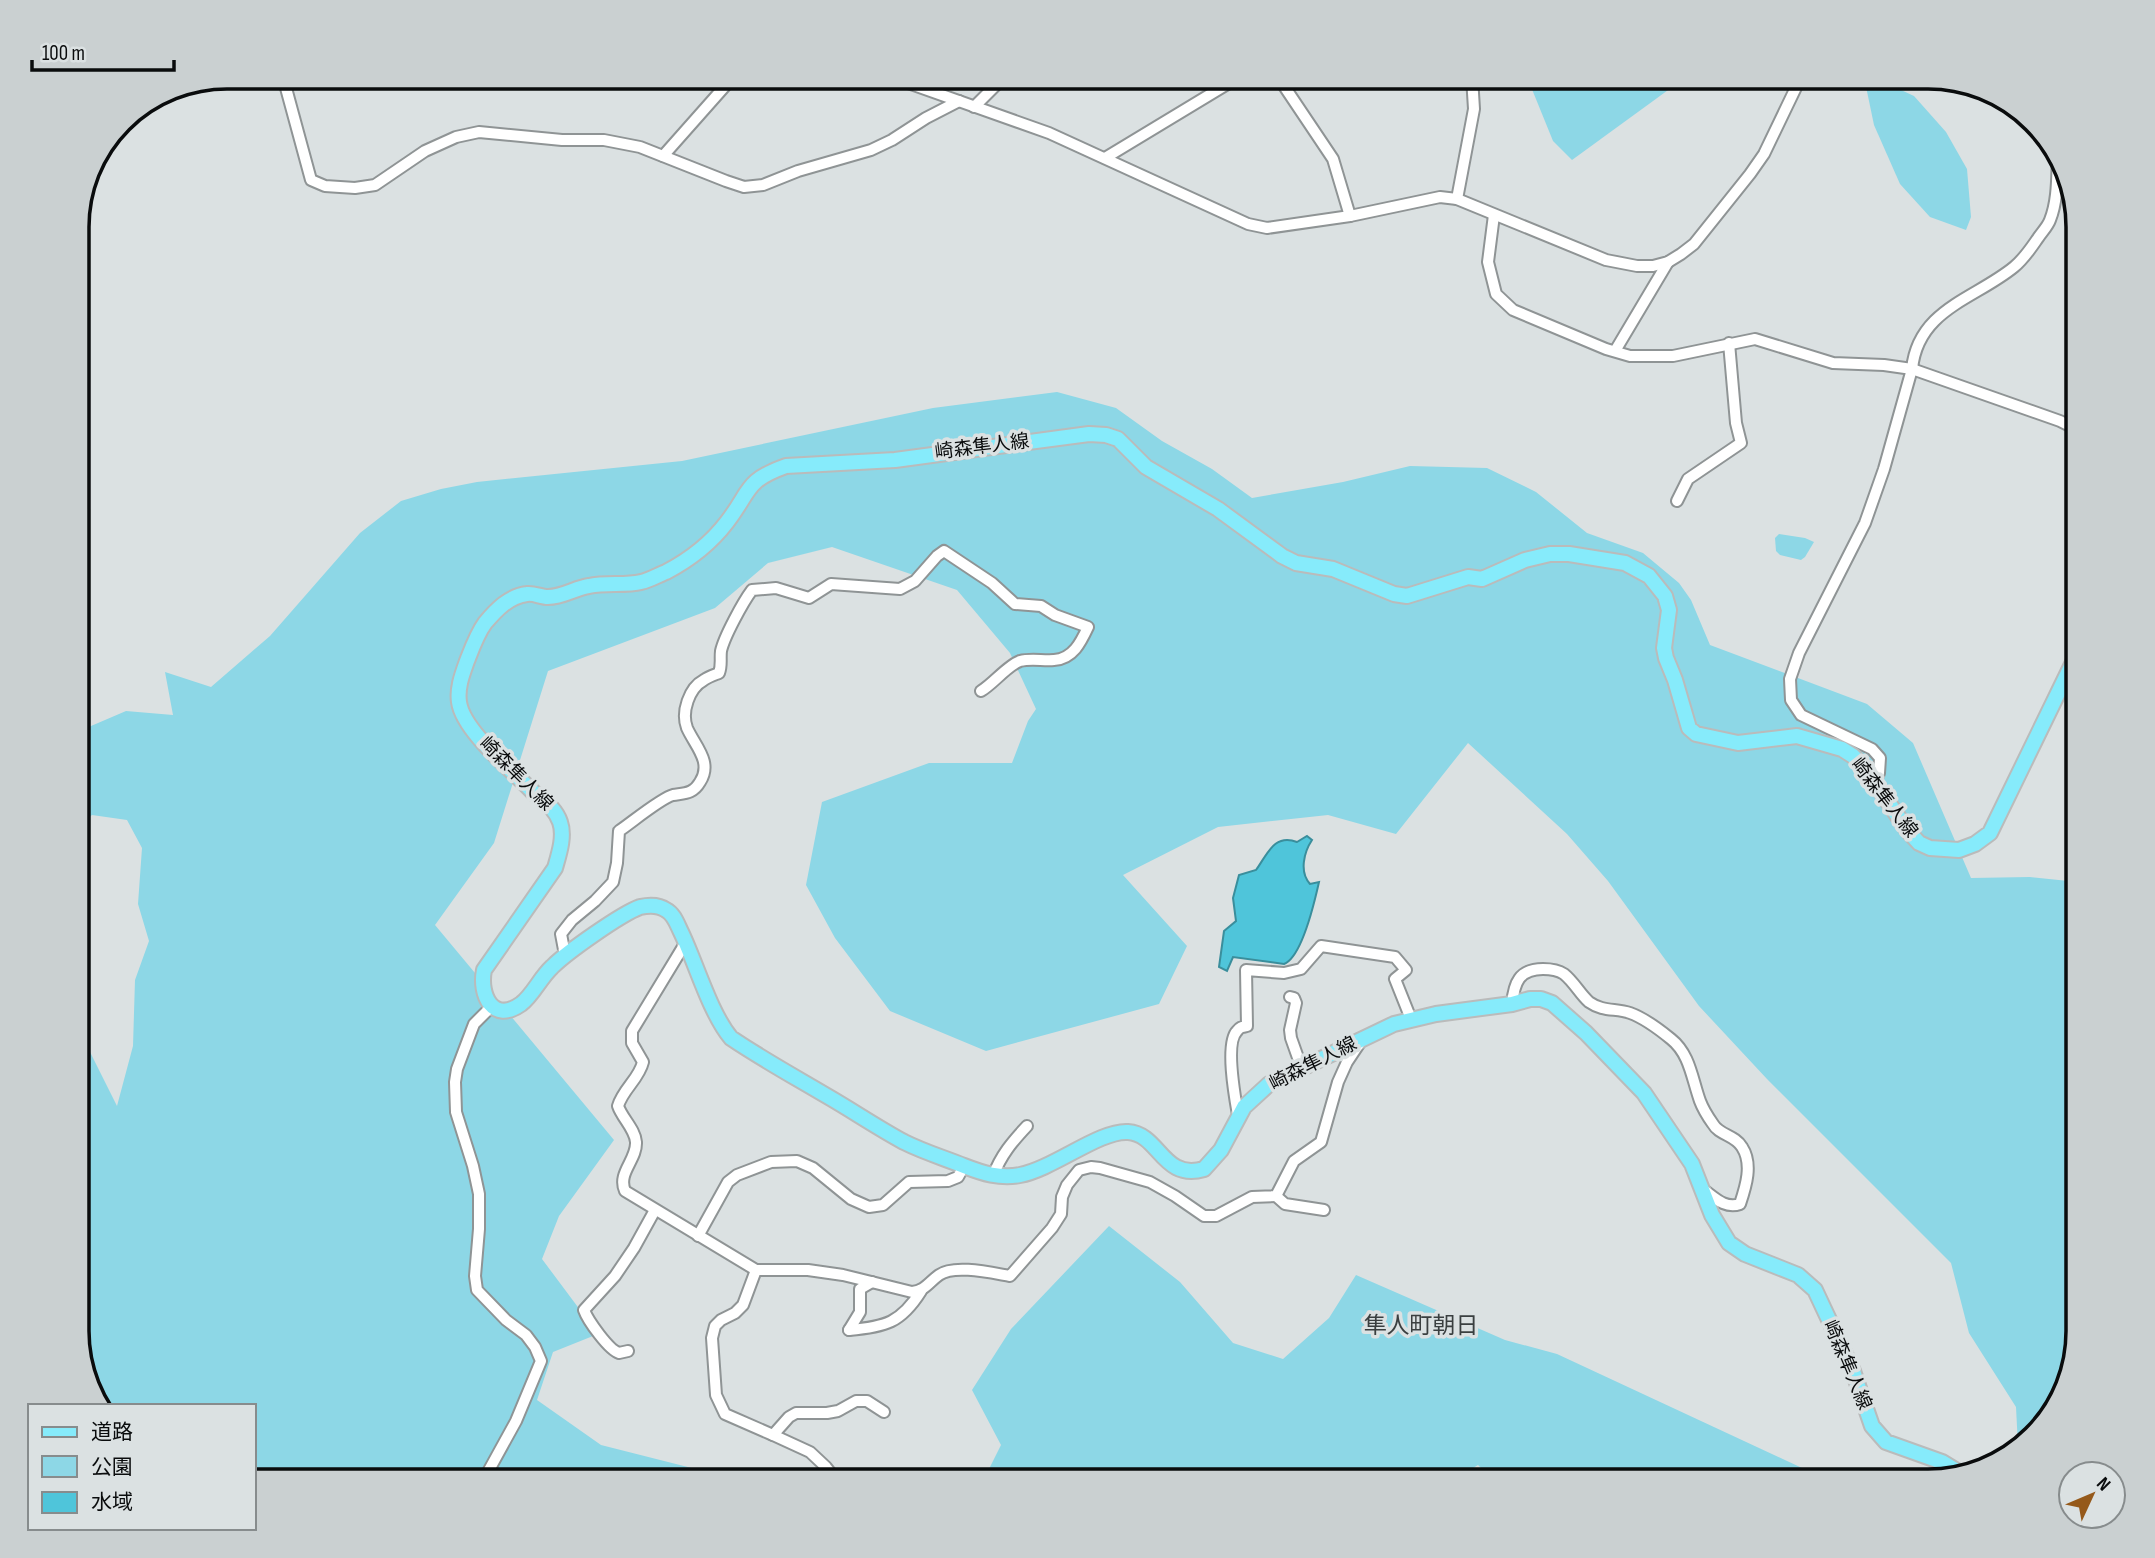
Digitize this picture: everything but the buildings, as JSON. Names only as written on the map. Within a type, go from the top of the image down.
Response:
[{"type":"main road","name":"崎森隼人線","points":[[1950,1467],[1886,1442],[1872,1426],[1853,1371],[1815,1290],[1798,1275],[1745,1254],[1729,1243],[1712,1215],[1692,1164],[1644,1093],[1573,1020],[1552,1003],[1541,999],[1394,1024],[1269,1084],[1244,1107],[1214,1159],[1204,1169],[1186,1171],[1172,1166],[1145,1139],[1127,1132],[1107,1136],[1036,1171],[993,1176],[936,1157],[905,1142],[732,1038],[715,1012],[672,914],[660,907],[637,908],[565,955],[523,1003],[503,1010],[492,1006],[484,996],[484,970],[555,869],[562,832],[561,823],[552,807],[536,795],[464,720],[459,703],[459,686],[482,628],[502,604],[528,594],[547,597],[567,594],[593,584],[640,582],[668,570],[716,536],[748,488],[760,477],[786,466],[895,460],[1089,434],[1118,439],[1146,467],[1218,509],[1282,556],[1296,563],[1333,569],[1394,594],[1408,596],[1468,577],[1482,579],[1525,560],[1550,554],[1569,554],[1625,563],[1649,576],[1665,596],[1669,610],[1664,648],[1689,728],[1696,734],[1738,743],[1787,736],[1807,737],[1842,749],[1864,767],[1908,831],[1919,843],[1930,848],[1959,850],[1975,845],[1990,833],[2066,677]]},
{"type":"street","points":[[1105,158],[1218,89]]},
{"type":"street","points":[[1286,89],[1333,159],[1350,216]]},
{"type":"street","points":[[1457,199],[1474,109],[1473,89]]},
{"type":"street","points":[[927,90],[1049,133],[1248,224],[1267,229],[1350,216],[1440,197],[1457,199],[1606,260],[1653,266],[1668,262],[1693,244],[1750,174],[1764,153],[1795,89]]},
{"type":"street","points":[[287,90],[311,180],[325,186],[355,188],[375,185],[425,151],[456,137],[479,132],[562,140],[604,140],[640,147],[744,187],[762,185],[798,171],[871,150],[959,101]]},
{"type":"street","points":[[663,156],[722,90]]},
{"type":"street","points":[[974,107],[991,90]]},
{"type":"street","points":[[1874,783],[1879,773],[1880,758],[1872,749],[1801,715],[1791,700],[1790,679],[1799,653],[1865,523],[1884,469],[1914,355],[1922,337],[1934,320],[1948,308],[2025,257],[2050,221],[2056,178]]},
{"type":"street","points":[[1493,215],[1488,262],[1496,294],[1502,301],[1513,310],[1615,351],[1630,356],[1673,356],[1755,339],[1833,363],[1912,369],[2066,424]]},
{"type":"street","points":[[1615,351],[1668,262]]},
{"type":"street","points":[[1677,501],[1688,479],[1741,443],[1736,423],[1729,343]]},
{"type":"street","points":[[565,955],[561,934],[572,920],[613,882],[619,831],[671,796],[688,794],[699,784],[705,772],[704,755],[686,725],[689,697],[702,680],[719,673],[722,665],[721,650],[744,600],[752,590],[776,588],[808,598],[831,584],[900,589],[915,581],[944,551],[992,583],[1015,604],[1041,606],[1055,615],[1088,627],[1073,654],[1055,660],[1019,661],[981,691]]},
{"type":"street","points":[[686,942],[632,1031],[632,1042],[643,1062],[641,1070],[618,1106],[636,1139],[635,1149],[622,1179],[625,1191],[756,1270],[808,1270],[872,1282],[902,1291],[921,1291]]},
{"type":"street","points":[[1238,1115],[1231,1059],[1234,1034],[1238,1029],[1247,1026],[1246,970],[1284,973],[1301,969],[1321,946],[1395,957],[1406,970],[1395,979],[1411,1019]]},
{"type":"street","points":[[1512,1004],[1514,986],[1523,974],[1532,969],[1549,969],[1562,973],[1589,1002],[1612,1012],[1627,1012],[1637,1016],[1672,1040],[1685,1053],[1701,1104],[1716,1129],[1733,1137],[1742,1147],[1748,1166],[1746,1188],[1740,1204],[1733,1207],[1720,1203],[1704,1189]]},
{"type":"street","points":[[1290,997],[1296,1003],[1290,1030],[1291,1043],[1301,1069]]},
{"type":"street","points":[[490,1469],[516,1421],[541,1361],[536,1347],[526,1335],[506,1320],[477,1290],[475,1276],[479,1194],[456,1112],[455,1082],[457,1069],[474,1024],[492,1006]]},
{"type":"street","points":[[1276,1196],[1294,1161],[1321,1142],[1338,1082],[1361,1041]]},
{"type":"street","points":[[993,1176],[1006,1147],[1027,1126]]},
{"type":"street","points":[[698,1236],[728,1182],[737,1175],[771,1162],[797,1161],[813,1168],[850,1199],[869,1207],[883,1205],[909,1181],[948,1181],[958,1177],[964,1166]]},
{"type":"street","points":[[872,1282],[860,1289],[860,1312],[849,1330],[892,1322],[942,1273],[968,1270],[1010,1276],[1052,1228],[1060,1214],[1067,1185],[1079,1170],[1091,1167],[1150,1182],[1203,1216],[1216,1216],[1252,1196],[1276,1196],[1285,1204],[1324,1210]]},
{"type":"street","points":[[628,1351],[620,1353],[609,1348],[584,1310],[615,1276],[655,1210]]},
{"type":"street","points":[[756,1270],[743,1305],[715,1326],[712,1338],[716,1395],[725,1414],[810,1452],[829,1469]]},
{"type":"street","points":[[773,1435],[783,1422],[796,1413],[838,1411],[856,1401],[867,1401],[884,1412]]},
{"type":"green space","points":[[1532,89],[1669,89],[1572,160],[1553,141]]},
{"type":"green space","points":[[1867,89],[1899,89],[1914,96],[1946,132],[1967,169],[1971,217],[1966,230],[1930,217],[1900,184],[1874,125]]},
{"type":"green space","points":[[1057,392],[1116,408],[1162,441],[1212,469],[1252,498],[1343,482],[1410,466],[1487,468],[1536,492],[1587,533],[1643,553],[1679,583],[1691,600],[1710,645],[1867,704],[1913,743],[1971,878],[2030,877],[2066,881],[2066,1331],[2063,1358],[2052,1392],[2032,1422],[2017,1436],[2016,1407],[1969,1333],[1951,1263],[1767,1079],[1699,1006],[1608,881],[1567,834],[1468,743],[1396,834],[1328,815],[1218,827],[1123,875],[1187,946],[1159,1004],[986,1051],[890,1011],[835,938],[806,885],[822,802],[929,763],[1012,763],[1028,721],[1036,709],[1010,653],[957,590],[832,547],[768,563],[715,608],[548,671],[494,843],[435,925],[614,1140],[559,1216],[542,1259],[598,1334],[553,1352],[537,1400],[601,1445],[696,1469],[256,1469],[256,1404],[111,1404],[97,1375],[90,1340],[90,1052],[117,1106],[133,1046],[135,980],[149,941],[138,904],[142,848],[127,820],[90,817],[90,726],[126,711],[173,715],[165,672],[211,687],[270,636],[360,533],[401,501],[477,482],[682,461],[933,408]]},
{"type":"green space","points":[[1779,534],[1814,542],[1801,560],[1780,555],[1776,551],[1775,538]]},
{"type":"green space","points":[[1109,1226],[1180,1282],[1233,1343],[1283,1359],[1329,1318],[1356,1275],[1505,1340],[1557,1354],[1804,1469],[1482,1469],[1478,1465],[1472,1469],[989,1469],[1001,1445],[972,1390],[1011,1329]]},
{"type":"water","points":[[1307,836],[1312,840],[1305,856],[1305,874],[1310,884],[1319,882],[1307,927],[1291,959],[1284,964],[1233,957],[1227,971],[1219,967],[1224,931],[1236,921],[1233,898],[1239,875],[1256,870],[1272,847],[1282,840],[1297,842]]},
{"type":"district","name":"隼人町朝日","points":[[1421,1326]]}]
